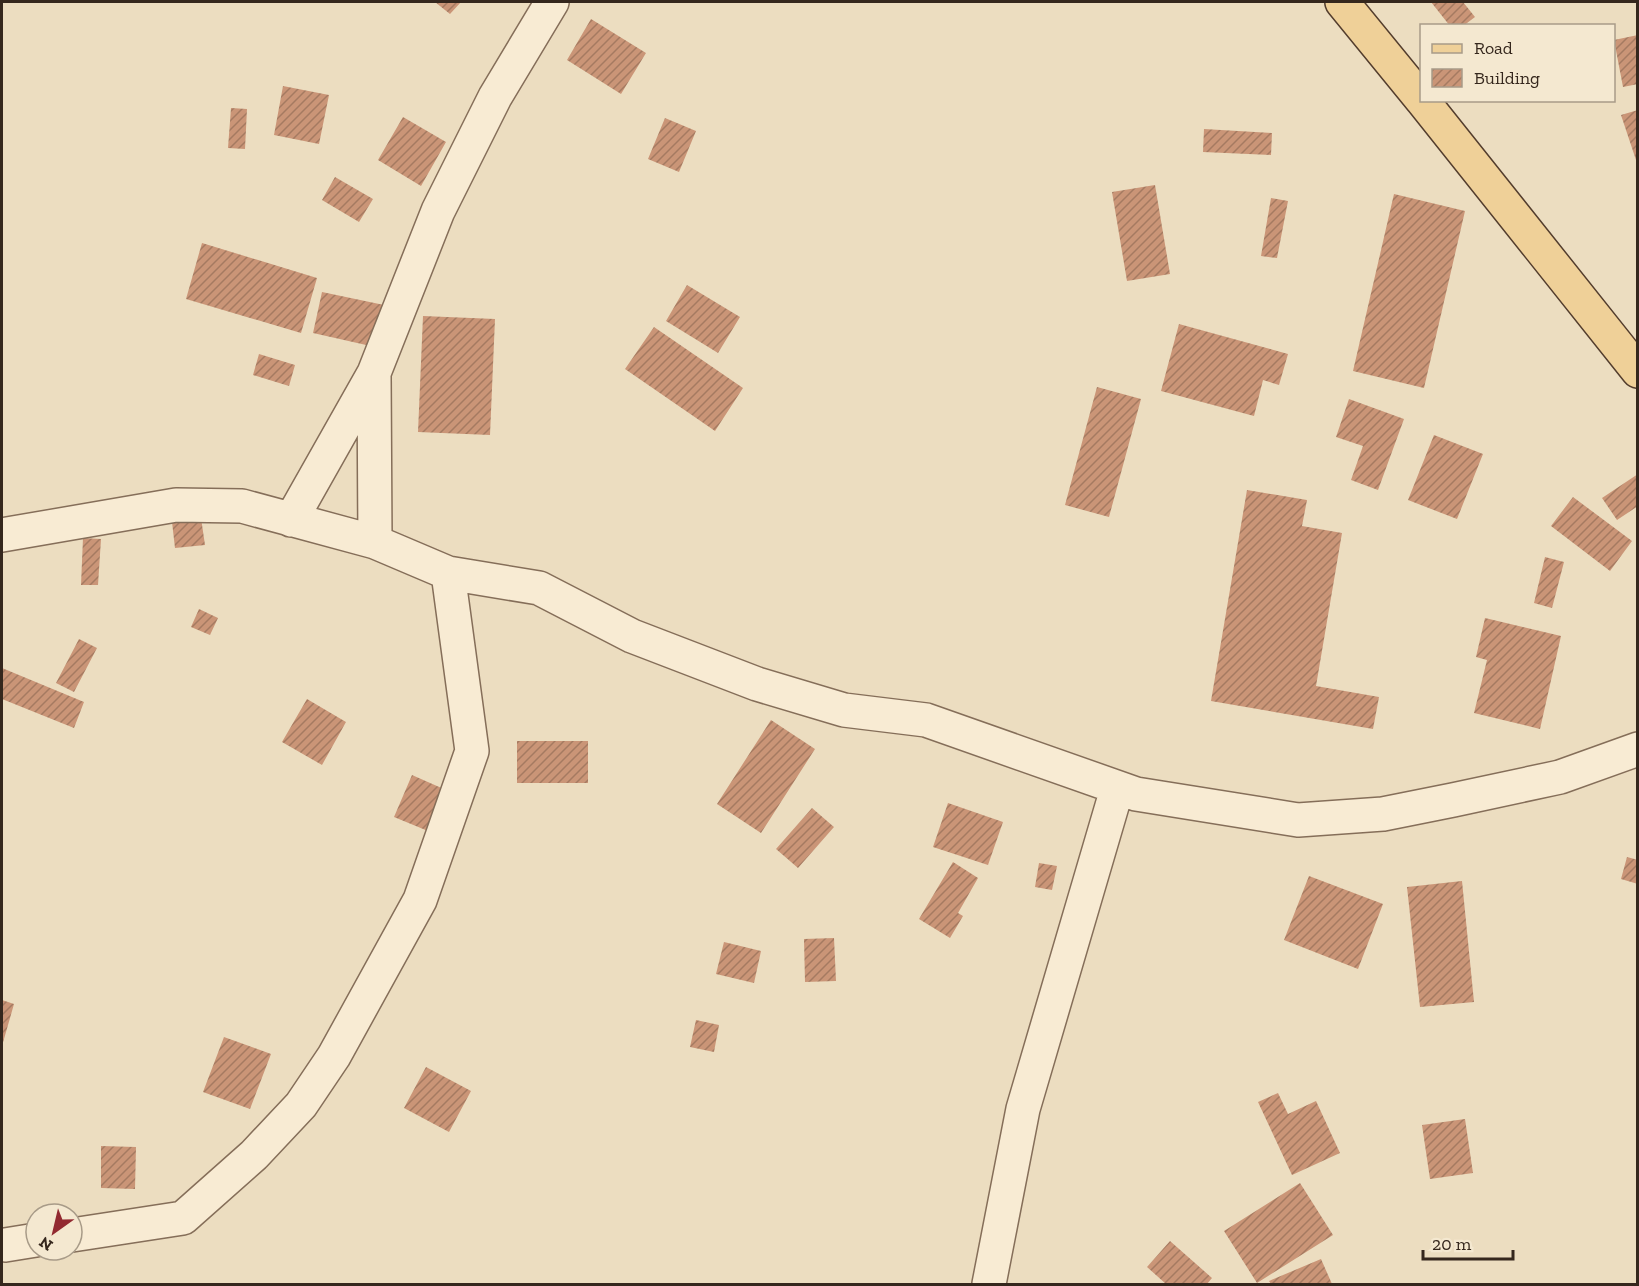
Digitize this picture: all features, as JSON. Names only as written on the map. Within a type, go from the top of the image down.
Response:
[{"type":"main road","points":[[1342,2],[1420,98]]},
{"type":"main road","points":[[1424,102],[1635,363]]},
{"type":"street","points":[[291,520],[374,373],[438,212],[495,97],[552,2]]},
{"type":"street","points":[[374,373],[375,542]]},
{"type":"street","points":[[2,535],[176,505],[242,506],[375,542],[448,573],[539,588],[632,636],[757,684],[844,710],[926,720],[1117,789],[1219,809],[1298,820],[1373,815],[1560,777],[1638,749]]},
{"type":"street","points":[[84,1233],[183,1218],[254,1155],[301,1105],[334,1056],[420,900],[472,751],[448,573]]},
{"type":"street","points":[[989,1284],[1023,1109],[1117,789]]},
{"type":"building","points":[[435,2],[461,2],[450,14]]},
{"type":"building","points":[[1431,2],[1463,2],[1475,17],[1466,24],[1448,24]]},
{"type":"building","points":[[591,19],[646,53],[621,94],[567,60]]},
{"type":"building","points":[[1638,35],[1638,84],[1623,87],[1615,40]]},
{"type":"building","points":[[283,86],[329,95],[319,144],[274,135]]},
{"type":"building","points":[[231,108],[247,109],[245,149],[228,148]]},
{"type":"building","points":[[1638,110],[1638,163],[1637,163],[1621,115]]},
{"type":"building","points":[[403,117],[446,142],[421,186],[378,160]]},
{"type":"building","points":[[665,118],[696,131],[679,172],[648,159]]},
{"type":"building","points":[[1204,129],[1272,133],[1271,155],[1203,152]]},
{"type":"building","points":[[335,177],[373,199],[359,222],[322,200]]},
{"type":"building","points":[[1155,185],[1170,274],[1127,281],[1112,192]]},
{"type":"building","points":[[1394,194],[1465,211],[1424,388],[1353,371]]},
{"type":"building","points":[[1271,198],[1288,201],[1277,258],[1261,256]]},
{"type":"building","points":[[202,243],[317,278],[301,333],[186,299]]},
{"type":"building","points":[[687,285],[740,317],[718,353],[666,321]]},
{"type":"building","points":[[322,292],[384,305],[375,347],[313,333]]},
{"type":"building","points":[[423,316],[495,319],[490,435],[418,432]]},
{"type":"building","points":[[1179,324],[1288,354],[1279,385],[1263,380],[1254,416],[1161,391]]},
{"type":"building","points":[[654,327],[743,388],[715,431],[625,369]]},
{"type":"building","points":[[259,354],[295,365],[289,386],[253,375]]},
{"type":"building","points":[[1097,387],[1141,399],[1109,517],[1065,505]]},
{"type":"building","points":[[1349,399],[1404,419],[1378,490],[1351,480],[1363,446],[1336,437]]},
{"type":"building","points":[[1434,435],[1483,454],[1457,519],[1408,500]]},
{"type":"building","points":[[1638,474],[1638,506],[1617,520],[1602,498]]},
{"type":"building","points":[[1247,490],[1307,500],[1302,526],[1342,533],[1316,686],[1379,697],[1373,729],[1211,701]]},
{"type":"building","points":[[1573,497],[1632,541],[1610,571],[1551,526]]},
{"type":"building","points":[[201,518],[205,545],[175,548],[172,522]]},
{"type":"building","points":[[83,538],[101,539],[98,585],[81,585]]},
{"type":"building","points":[[1545,557],[1564,562],[1552,608],[1534,603]]},
{"type":"building","points":[[199,609],[218,618],[210,635],[191,627]]},
{"type":"building","points":[[1485,618],[1561,636],[1540,729],[1474,713],[1487,660],[1476,657]]},
{"type":"building","points":[[79,639],[97,648],[74,692],[56,683]]},
{"type":"building","points":[[2,668],[84,702],[74,728],[2,699]]},
{"type":"building","points":[[307,699],[346,722],[322,765],[282,742]]},
{"type":"building","points":[[771,720],[815,749],[761,833],[717,804]]},
{"type":"building","points":[[517,741],[588,741],[588,783],[517,783]]},
{"type":"building","points":[[412,775],[446,790],[428,831],[394,817]]},
{"type":"building","points":[[948,803],[1003,822],[988,865],[933,847]]},
{"type":"building","points":[[812,808],[834,827],[798,868],[776,849]]},
{"type":"building","points":[[1627,857],[1638,860],[1638,884],[1621,879]]},
{"type":"building","points":[[953,862],[978,878],[958,913],[963,916],[950,938],[919,919]]},
{"type":"building","points":[[1039,863],[1057,866],[1052,890],[1035,887]]},
{"type":"building","points":[[1309,876],[1383,904],[1358,969],[1284,940]]},
{"type":"building","points":[[1462,881],[1474,1002],[1420,1007],[1407,887]]},
{"type":"building","points":[[834,938],[836,981],[805,982],[804,939]]},
{"type":"building","points":[[724,942],[761,951],[754,983],[716,974]]},
{"type":"building","points":[[2,1000],[14,1004],[2,1046]]},
{"type":"building","points":[[696,1020],[719,1025],[714,1052],[690,1047]]},
{"type":"building","points":[[224,1037],[271,1054],[250,1109],[203,1092]]},
{"type":"building","points":[[426,1067],[471,1091],[449,1132],[404,1108]]},
{"type":"building","points":[[1278,1093],[1288,1114],[1316,1101],[1340,1153],[1292,1175],[1258,1102]]},
{"type":"building","points":[[1465,1119],[1473,1173],[1430,1179],[1422,1125]]},
{"type":"building","points":[[101,1146],[136,1147],[135,1189],[101,1188]]},
{"type":"building","points":[[1300,1183],[1333,1235],[1257,1283],[1224,1231]]},
{"type":"building","points":[[1170,1241],[1212,1278],[1207,1284],[1166,1284],[1147,1267]]},
{"type":"building","points":[[1321,1259],[1332,1284],[1271,1284],[1269,1281]]}]
